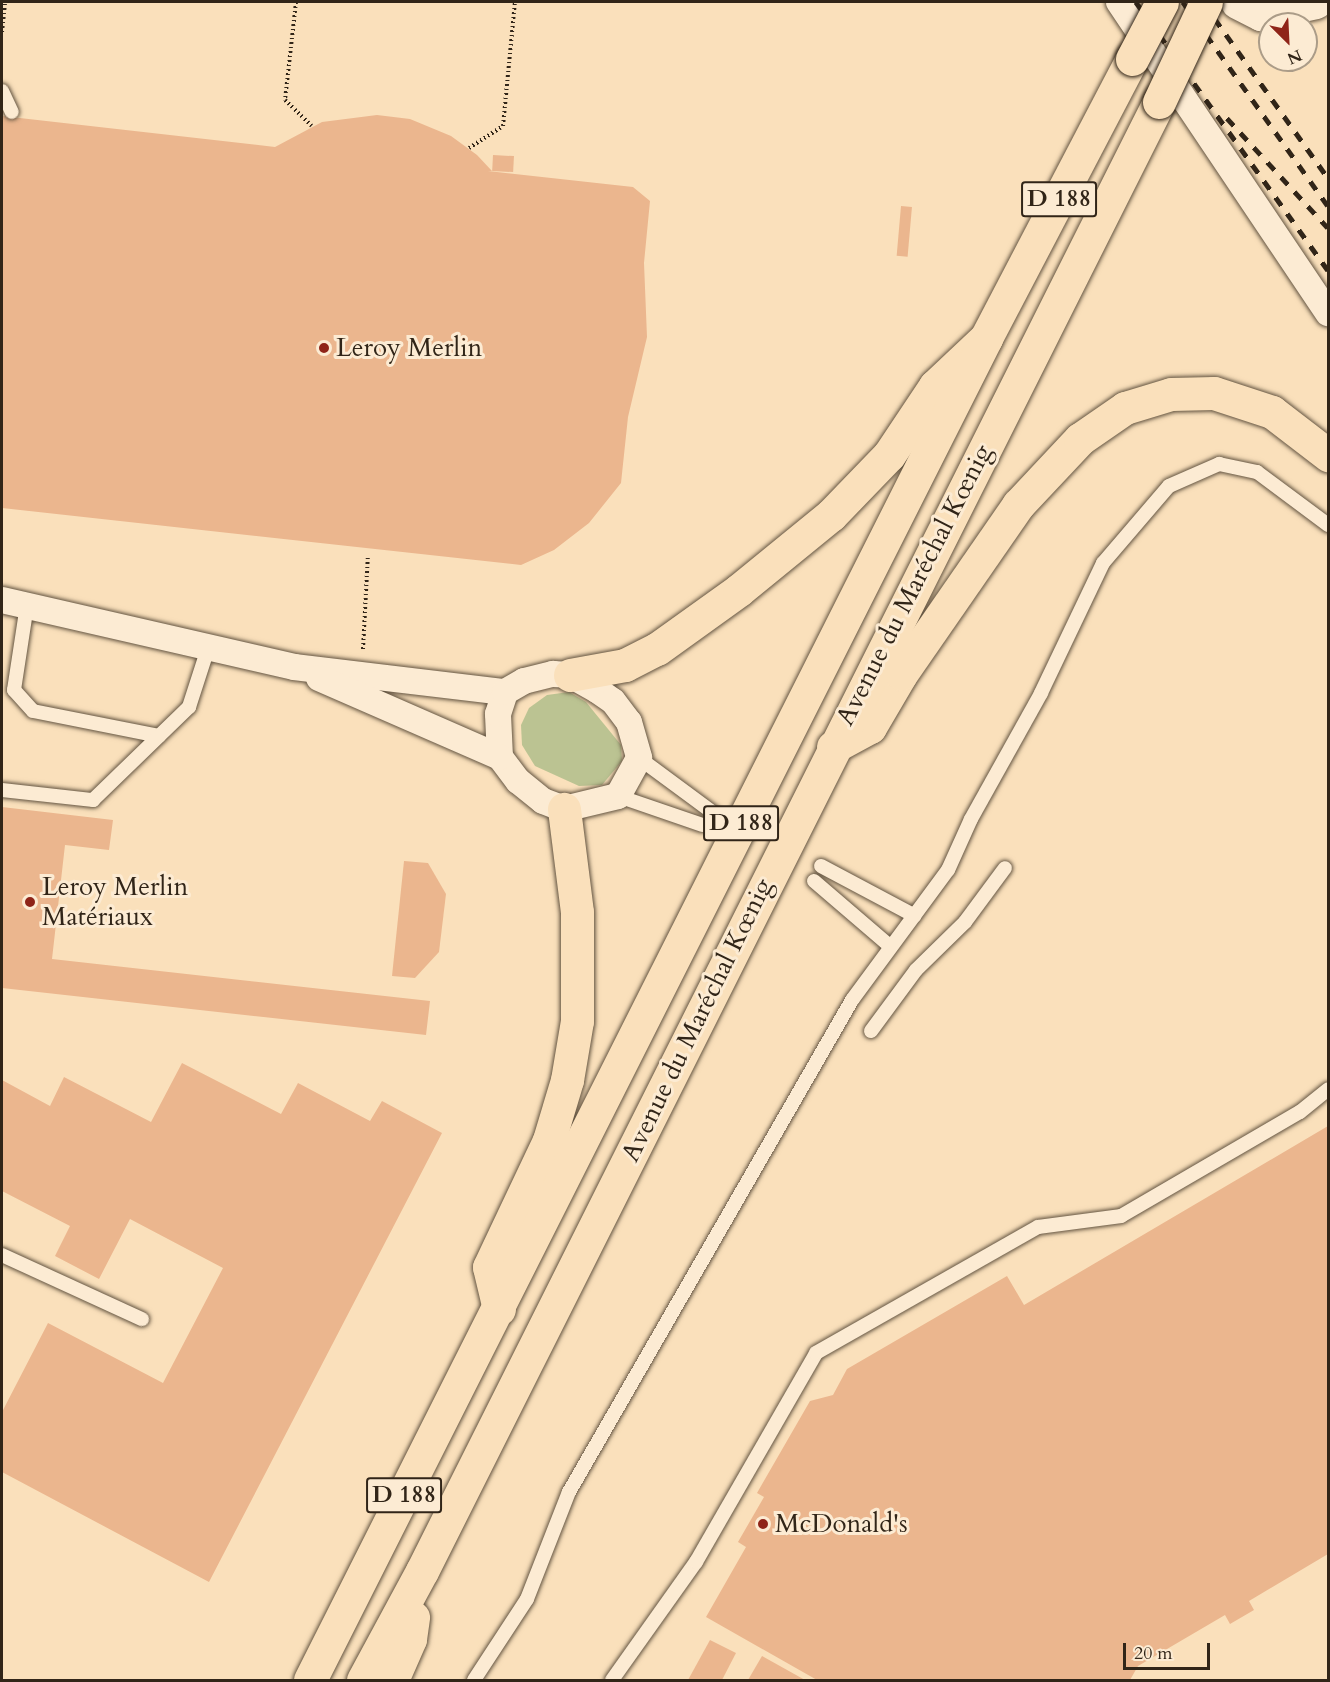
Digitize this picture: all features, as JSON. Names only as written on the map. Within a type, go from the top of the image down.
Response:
[{"type":"main road","name":"D 188","points":[[986,338],[1162,2]]},
{"type":"main road","name":"Avenue du Maréchal Kœnig","points":[[363,1680],[422,1571],[833,747],[1159,102],[1206,2]]},
{"type":"main road","name":"Avenue du Maréchal Kœnig","points":[[310,1680],[986,338]]},
{"type":"main road","points":[[570,675],[625,665],[657,650],[739,590],[831,515],[889,455],[935,386],[986,338]]},
{"type":"main road","points":[[833,747],[870,727],[901,674],[1018,505],[1080,439],[1125,408],[1171,394],[1214,393],[1272,412],[1329,455]]},
{"type":"main road","points":[[498,1309],[489,1267],[549,1140],[567,1080],[577,1021],[577,912],[564,810]]},
{"type":"main road","points":[[392,1680],[410,1639],[422,1571]]},
{"type":"street","points":[[1119,2],[1329,313]]},
{"type":"street","points":[[1237,2],[1261,14],[1306,4]]},
{"type":"street","points":[[2,600],[294,667],[505,692],[524,681],[570,675],[613,701],[629,722],[639,758],[618,796],[592,806],[564,810],[543,801],[518,782],[500,757],[294,667]]},
{"type":"street","points":[[500,757],[498,714],[505,692]]},
{"type":"lane","points":[[2,91],[12,112]]},
{"type":"lane","points":[[474,1680],[527,1599],[569,1492],[852,1000],[948,870],[970,819],[1041,693],[1103,563],[1169,486],[1219,464],[1257,472],[1329,525]]},
{"type":"lane","points":[[27,605],[8,689],[33,711],[159,736]]},
{"type":"lane","points":[[2,790],[93,800],[189,706],[208,648]]},
{"type":"lane","points":[[639,758],[715,814]]},
{"type":"lane","points":[[618,796],[702,825]]},
{"type":"lane","points":[[821,866],[915,916]]},
{"type":"lane","points":[[870,1031],[916,970],[965,922],[1005,868]]},
{"type":"lane","points":[[814,881],[891,947]]},
{"type":"lane","points":[[612,1680],[696,1562],[816,1353],[1038,1227],[1121,1216],[1300,1112],[1329,1089]]},
{"type":"lane","points":[[2,1255],[142,1319]]},
{"type":"path","points":[[2,32],[5,2]]},
{"type":"path","points":[[296,2],[285,100],[312,126]]},
{"type":"path","points":[[469,148],[503,126],[515,2]]},
{"type":"path","points":[[363,651],[368,555]]},
{"type":"green space","points":[[569,692],[586,702],[621,745],[622,761],[602,785],[579,786],[535,766],[522,745],[521,725],[529,708],[547,695]]},
{"type":"building","name":"Leroy Merlin","points":[[377,115],[410,119],[451,136],[477,155],[492,171],[488,171],[633,187],[650,201],[644,263],[647,337],[628,417],[621,483],[589,523],[554,550],[521,565],[2,508],[2,116],[275,147],[322,122]]},
{"type":"building","points":[[493,155],[514,156],[513,172],[492,171]]},
{"type":"building","points":[[901,206],[912,207],[908,257],[897,256]]},
{"type":"building","points":[[2,807],[113,820],[109,850],[65,845],[52,959],[430,1001],[426,1035],[2,988]]},
{"type":"building","points":[[404,861],[428,863],[446,894],[439,952],[415,978],[392,976]]},
{"type":"building","points":[[182,1063],[281,1114],[298,1083],[370,1121],[382,1101],[442,1133],[209,1582],[2,1472],[2,1412],[48,1323],[163,1383],[223,1268],[130,1219],[99,1279],[55,1256],[70,1226],[2,1191],[2,1080],[50,1106],[64,1077],[151,1122]]},
{"type":"building","points":[[1328,1126],[1328,1554],[1249,1601],[1254,1610],[1230,1624],[1225,1615],[1138,1666],[1130,1680],[817,1680],[706,1617],[746,1547],[738,1542],[764,1497],[757,1493],[810,1401],[833,1395],[847,1369],[1007,1276],[1024,1305]]},
{"type":"building","points":[[710,1640],[736,1653],[722,1680],[688,1680]]},
{"type":"building","points":[[762,1656],[805,1680],[748,1680]]},
{"type":"railway","points":[[1136,2],[1328,270]]},
{"type":"railway","points":[[1183,2],[1328,206]]},
{"type":"railway","points":[[1203,2],[1328,178]]},
{"type":"railway","points":[[1227,118],[1328,228]]},
{"type":"place","name":"Leroy Merlin","points":[[324,348]]},
{"type":"place","name":"Leroy Merlin Matériaux","points":[[30,902]]},
{"type":"place","name":"McDonald's","points":[[763,1524]]}]
